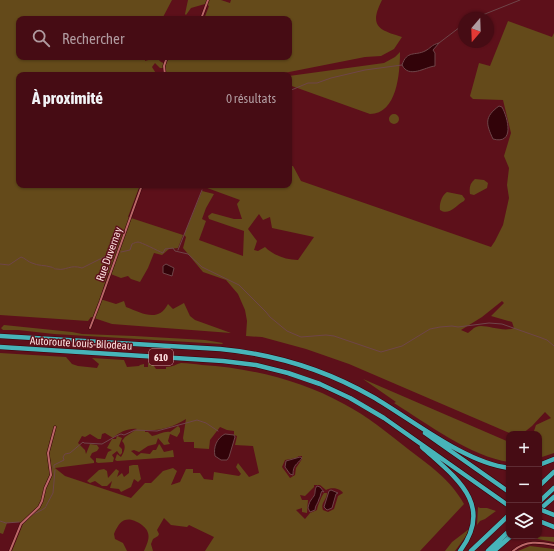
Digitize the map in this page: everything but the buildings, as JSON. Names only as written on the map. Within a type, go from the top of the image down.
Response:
[{"type":"highway","name":"Autoroute Louis-Bilodeau","points":[[0,336],[211,348],[254,353],[287,361],[323,373],[357,388],[389,407]]},
{"type":"highway","name":"Autoroute Louis-Bilodeau","points":[[0,347],[216,360],[263,367],[300,377],[338,392],[373,411],[407,434]]},
{"type":"highway","points":[[389,407],[468,455],[490,464],[506,467]]},
{"type":"highway","points":[[389,407],[506,490]]},
{"type":"highway","points":[[407,434],[506,504]]},
{"type":"highway","points":[[407,434],[455,477],[465,489],[471,500],[474,512],[473,526],[468,540],[460,551]]},
{"type":"highway","points":[[542,464],[554,459]]},
{"type":"highway","points":[[542,483],[554,472]]},
{"type":"highway","points":[[542,499],[554,488]]},
{"type":"highway","points":[[542,509],[554,497]]},
{"type":"highway","points":[[542,510],[554,515]]},
{"type":"highway","points":[[471,551],[506,518]]},
{"type":"highway","points":[[542,522],[554,527]]},
{"type":"highway","points":[[488,551],[506,534]]},
{"type":"highway","points":[[494,551],[508,539]]},
{"type":"street","points":[[202,16],[208,0]]},
{"type":"street","points":[[165,72],[164,66],[166,60]]},
{"type":"street","name":"Rue Duvernay","points":[[90,328],[141,188]]},
{"type":"street","points":[[10,551],[21,524],[39,507],[42,501],[51,472],[48,453],[55,427]]},
{"type":"street","points":[[514,551],[522,545],[530,542],[554,545]]},
{"type":"shaded area","points":[[0,0],[172,0],[164,16],[16,16],[16,60],[159,60],[166,64],[168,60],[292,60],[292,16],[205,16],[209,6],[205,4],[191,8],[186,15],[188,0],[221,0],[230,3],[231,0],[382,0],[376,16],[378,26],[387,32],[402,37],[394,49],[381,56],[365,57],[289,72],[166,72],[165,68],[160,68],[155,63],[152,67],[155,72],[16,72],[16,188],[139,188],[128,217],[183,235],[178,248],[169,249],[162,255],[154,253],[140,282],[131,279],[128,276],[121,278],[108,273],[100,299],[116,304],[124,301],[126,307],[149,315],[159,313],[164,310],[168,304],[173,309],[184,303],[190,316],[195,320],[231,333],[112,324],[91,317],[88,321],[0,315]]},
{"type":"shaded area","points":[[508,21],[552,37],[554,33],[554,453],[542,457],[542,431],[534,431],[536,425],[551,418],[545,412],[526,431],[506,431],[349,364],[306,349],[262,337],[246,336],[247,321],[245,310],[238,294],[226,280],[203,272],[183,248],[186,237],[184,235],[202,191],[214,194],[202,219],[206,221],[199,240],[243,256],[244,231],[209,219],[208,216],[212,213],[234,219],[242,219],[237,204],[240,200],[207,188],[292,188],[292,166],[301,181],[491,247],[503,225],[509,198],[507,185],[509,168],[504,156],[511,133],[503,100],[473,99],[470,96],[479,63],[490,66]],"holes":[[[259,214],[263,220],[270,217],[272,228],[314,237],[298,260],[280,256],[265,247],[258,251],[254,250],[257,241],[248,229]],[[502,301],[504,303],[491,316],[512,322],[514,328],[504,329],[479,326],[475,327],[468,333],[461,330],[482,317]]]},
{"type":"shaded area","points":[[439,43],[433,50],[435,53],[435,66],[413,72],[405,69],[402,65],[406,57],[409,55],[425,51]]},
{"type":"shaded area","points":[[400,52],[398,81],[391,100],[386,107],[379,112],[370,114],[292,86],[292,76],[384,63],[395,57]]},
{"type":"shaded area","points":[[499,106],[502,107],[508,124],[505,138],[500,140],[493,139],[488,125],[489,117]]},
{"type":"shaded area","points":[[392,114],[396,114],[398,115],[398,123],[392,124],[389,121],[389,117]]},
{"type":"shaded area","points":[[475,179],[484,180],[488,183],[487,188],[474,195],[470,194],[470,190],[471,184]]},
{"type":"shaded area","points":[[447,192],[462,195],[465,199],[452,210],[443,212],[440,210],[440,202],[442,197]]},
{"type":"shaded area","points":[[166,264],[174,268],[172,276],[163,273],[163,266]]},
{"type":"shaded area","points":[[4,325],[82,334],[205,340],[223,343],[3,330],[1,328]]},
{"type":"shaded area","points":[[0,353],[66,357],[72,364],[97,368],[99,364],[92,358],[124,360],[127,367],[144,364],[144,367],[148,367],[148,363],[152,363],[156,369],[166,369],[166,367],[171,367],[181,363],[192,364],[257,372],[293,382],[328,396],[353,409],[377,425],[446,480],[459,495],[464,504],[420,551],[205,551],[214,537],[189,525],[187,527],[171,525],[164,518],[157,530],[159,534],[158,536],[153,539],[151,544],[153,551],[144,551],[148,542],[147,530],[142,525],[128,519],[121,522],[114,534],[115,539],[123,543],[127,551],[12,551],[23,524],[19,522],[7,523],[3,534],[0,533]],"holes":[[[186,419],[183,438],[184,442],[194,442],[194,448],[209,449],[210,440],[220,427],[234,431],[234,435],[237,436],[235,445],[253,446],[259,473],[249,477],[238,463],[236,467],[241,474],[239,476],[214,472],[213,480],[204,479],[200,473],[193,473],[193,469],[186,469],[180,482],[171,485],[177,471],[173,468],[163,471],[151,483],[145,483],[131,498],[65,476],[55,468],[94,463],[90,457],[92,453],[97,451],[99,448],[97,445],[90,444],[86,454],[85,450],[78,443],[82,436],[85,437],[90,434],[98,439],[101,439],[102,434],[105,433],[113,438],[121,432],[131,429],[137,429],[125,437],[122,441],[125,447],[124,451],[121,457],[117,454],[115,460],[174,457],[173,450],[164,452],[159,444],[156,450],[153,450],[150,454],[141,453],[137,456],[131,451],[134,450],[139,452],[148,446],[156,444],[158,438],[164,445],[170,444],[168,441],[170,434],[177,437],[180,432],[180,428],[178,426],[170,432],[152,436],[148,432],[145,432],[145,430],[167,428]],[[302,456],[302,459],[296,468],[295,475],[290,478],[282,467],[285,460]],[[314,485],[320,485],[326,490],[335,488],[343,493],[338,496],[334,509],[328,512],[322,508],[327,493],[324,493],[317,510],[310,513],[305,519],[296,510],[302,508],[302,512],[307,513],[308,500],[302,500],[300,495],[305,496],[314,487]]]},
{"type":"shaded area","points":[[363,379],[506,441],[506,461],[480,453],[450,438],[394,403],[396,402]]},
{"type":"shaded area","points":[[225,434],[234,435],[235,437],[229,457],[227,460],[221,460],[215,456],[215,446],[218,440]]},
{"type":"shaded area","points":[[117,436],[122,438],[119,446],[122,449],[122,453],[120,455],[117,451],[112,455],[114,458],[113,462],[96,462],[96,458],[105,459],[108,452],[112,450],[107,448],[112,439],[116,439]]},
{"type":"shaded area","points":[[300,457],[302,458],[295,467],[293,475],[290,474],[285,467],[286,461]]},
{"type":"shaded area","points":[[138,465],[141,479],[138,482],[134,479],[131,487],[121,492],[119,489],[110,488],[112,481],[107,486],[102,486],[95,481],[90,483],[87,481],[99,470],[104,469],[107,471],[108,478],[116,469],[119,471],[117,477],[122,473],[124,477],[129,473],[129,466]]},
{"type":"shaded area","points":[[317,486],[324,492],[321,492],[315,510],[310,512],[308,506],[314,496]]},
{"type":"shaded area","points":[[331,490],[338,493],[336,494],[332,508],[327,510],[324,507],[329,491]]},
{"type":"shaded area","points":[[478,507],[496,511],[480,521],[477,525]]},
{"type":"shaded area","points":[[469,529],[466,536],[455,551],[445,551],[452,542]]},
{"type":"shaded area","points":[[542,537],[554,537],[554,542],[538,539],[542,539]]},
{"type":"shaded area","points":[[530,546],[554,549],[554,551],[518,551]]},
{"type":"waterway","points":[[490,12],[520,0]]},
{"type":"waterway","points":[[439,43],[458,29]]},
{"type":"waterway","points":[[292,90],[308,83],[317,83],[365,70],[402,65]]},
{"type":"waterway","points":[[178,250],[202,190]]},
{"type":"waterway","points":[[121,252],[130,250],[132,244],[138,242],[163,253],[165,249],[173,248],[175,251],[188,254],[202,267],[239,285],[270,317],[287,331],[301,337],[326,335],[334,336],[381,352],[402,346],[430,329],[489,323],[502,324],[539,337],[547,340],[554,346]]},
{"type":"waterway","points":[[0,264],[9,265],[21,257],[34,264],[49,266],[55,269],[71,267],[82,268],[116,251]]},
{"type":"waterway","points":[[54,468],[54,465],[64,460],[63,457],[65,454],[70,453],[83,442],[102,444],[116,436],[121,434],[124,435],[135,430],[157,431],[197,420],[206,423],[218,431]]},
{"type":"waterway","points":[[46,506],[53,493],[55,470]]},
{"type":"waterway","points":[[32,515],[46,507]]},
{"type":"waterway","points":[[24,523],[28,519]]},
{"type":"waterway","points":[[0,521],[6,523],[19,522]]}]
